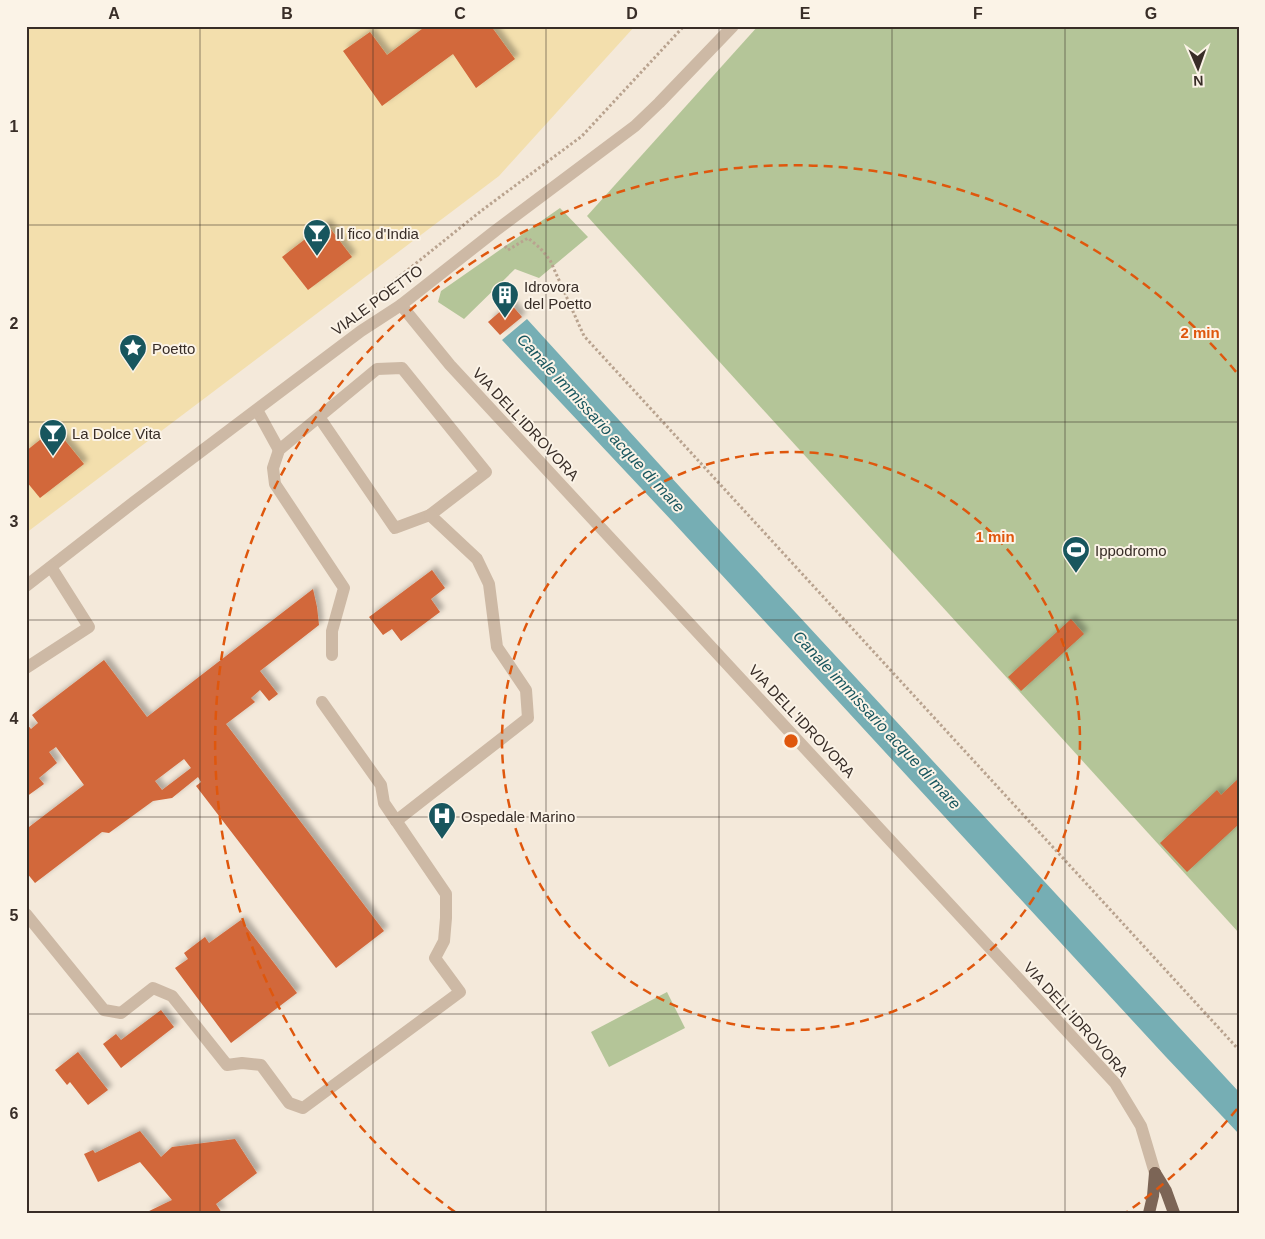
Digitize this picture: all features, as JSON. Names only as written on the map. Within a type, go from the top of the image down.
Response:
[{"type":"main road","name":"VIA DELL'IDROVORA","points":[[1149,1213],[1155,1173]]},
{"type":"main road","name":"VIA DELL'IDROVORA","points":[[1155,1173],[1166,1191],[1174,1213]]},
{"type":"street","name":"VIALE POETTO","points":[[26,586],[134,502],[361,331],[401,305],[635,126],[733,26]]},
{"type":"street","name":"VIA DELL'IDROVORA","points":[[401,305],[450,365],[1115,1083],[1141,1126],[1155,1173]]},
{"type":"street","points":[[319,418],[395,528],[430,515],[486,472],[402,368],[377,369],[280,450],[273,468],[275,484],[344,588],[332,631],[332,655]]},
{"type":"street","points":[[257,410],[280,450]]},
{"type":"street","points":[[396,821],[528,718],[526,690],[497,647],[489,584],[477,559],[430,515]]},
{"type":"street","points":[[26,668],[89,627],[51,567]]},
{"type":"street","points":[[26,914],[104,1010],[120,1013],[153,988],[172,996],[227,1065],[242,1063],[261,1065],[289,1103],[303,1108],[460,992],[435,958],[444,941],[446,894],[384,803],[380,785],[322,702]]},
{"type":"path","points":[[363,306],[481,211],[582,136],[684,26]]},
{"type":"path","points":[[495,232],[508,250],[528,238],[540,248],[550,260],[584,336],[1239,1050]]},
{"type":"green space","name":"Ippodromo","points":[[758,26],[1239,26],[1239,933],[587,216]]},
{"type":"green space","points":[[560,208],[588,237],[539,278],[515,269],[464,319],[438,302],[441,291]]},
{"type":"green space","points":[[667,992],[685,1028],[609,1067],[591,1032]]},
{"type":"sand","name":"Poetto","points":[[26,26],[635,26],[499,176],[26,533]]},
{"type":"water","name":"Canale immissario acque di mare","points":[[527,319],[711,521],[1239,1092],[1239,1134],[673,522],[502,340]]},
{"type":"building","points":[[426,26],[491,26],[515,59],[476,88],[453,54],[382,106],[343,51],[370,32],[387,55]]},
{"type":"building","name":"Il fico d'India","points":[[326,223],[352,257],[308,290],[282,257]]},
{"type":"building","name":"Idrovora del Poetto","points":[[510,303],[522,317],[500,335],[488,322]]},
{"type":"building","name":"La Dolce Vita","points":[[55,428],[84,464],[40,498],[26,481],[26,451]]},
{"type":"building","points":[[432,570],[445,588],[431,599],[440,612],[401,641],[392,629],[383,635],[369,617]]},
{"type":"building","points":[[313,589],[319,625],[260,671],[278,694],[269,701],[260,690],[251,698],[255,702],[226,724],[384,931],[336,968],[196,786],[201,782],[198,777],[172,798],[153,801],[109,833],[102,832],[35,883],[26,872],[26,823],[29,827],[84,785],[56,747],[49,752],[57,763],[39,778],[44,784],[26,797],[26,723],[31,729],[38,723],[32,715],[104,660],[147,717]],"holes":[[[184,759],[191,768],[162,790],[155,781]]]},
{"type":"building","points":[[1071,619],[1084,634],[1021,691],[1008,677]]},
{"type":"building","points":[[1239,778],[1239,824],[1187,872],[1160,843],[1217,790],[1221,795]]},
{"type":"building","points":[[241,920],[297,993],[231,1043],[175,968],[188,959],[184,953],[205,937],[209,943]]},
{"type":"building","points":[[161,1010],[174,1027],[121,1068],[103,1044],[116,1034],[121,1040]]},
{"type":"building","points":[[78,1052],[108,1090],[88,1105],[70,1082],[67,1085],[55,1070]]},
{"type":"building","points":[[140,1131],[161,1157],[172,1147],[235,1139],[257,1173],[216,1204],[222,1213],[145,1213],[172,1200],[140,1162],[98,1182],[84,1154],[93,1150],[95,1153]]},
{"type":"place","name":"Il fico d'India","points":[[317,257]]},
{"type":"place","name":"Idrovora del Poetto","points":[[505,319]]},
{"type":"place","name":"Poetto","points":[[133,372]]},
{"type":"place","name":"La Dolce Vita","points":[[53,457]]},
{"type":"place","name":"Ippodromo","points":[[1076,574]]},
{"type":"place","name":"Ospedale Marino","points":[[442,840]]}]
